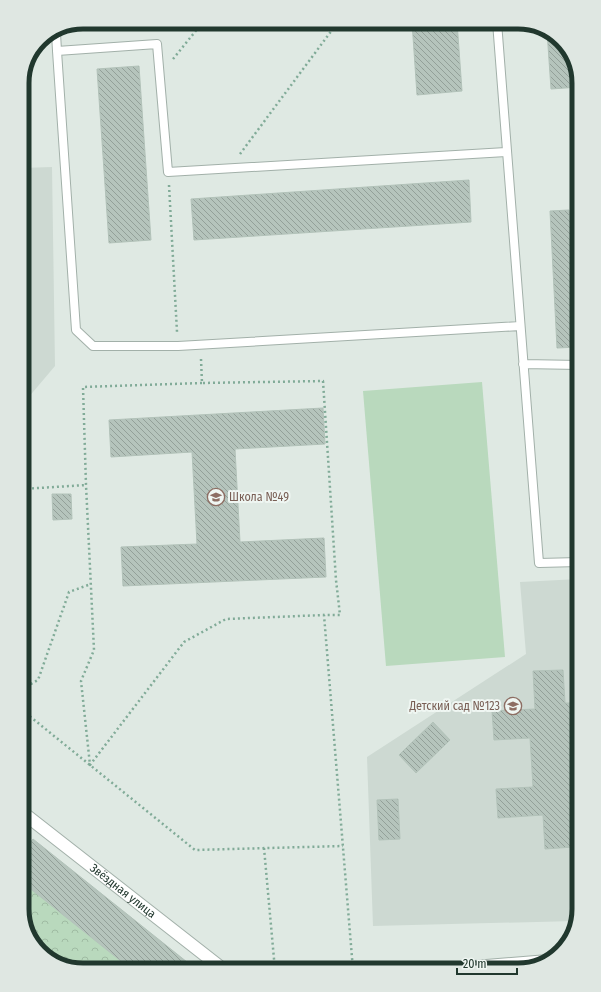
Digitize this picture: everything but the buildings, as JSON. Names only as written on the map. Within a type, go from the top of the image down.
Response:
[{"type":"street","name":"Звёздная улица","points":[[29,817],[215,963]]},
{"type":"lane","points":[[497,29],[539,563],[572,562]]},
{"type":"lane","points":[[56,36],[76,330],[93,346],[178,346],[520,326]]},
{"type":"lane","points":[[57,51],[157,44],[168,172],[506,152]]},
{"type":"lane","points":[[524,364],[572,365]]},
{"type":"path","points":[[160,76],[197,29]]},
{"type":"path","points":[[229,169],[333,29]]},
{"type":"path","points":[[168,172],[178,346],[202,359],[202,383]]},
{"type":"path","points":[[323,381],[336,580],[340,615],[226,619],[184,642],[90,765],[81,681],[94,650],[83,387],[323,381]]},
{"type":"path","points":[[29,489],[86,485]]},
{"type":"path","points":[[29,685],[38,680],[69,592],[91,584]]},
{"type":"path","points":[[324,616],[352,963]]},
{"type":"path","points":[[29,716],[195,850],[343,846]]},
{"type":"path","points":[[264,848],[274,963]]},
{"type":"shaded area","points":[[52,167],[55,366],[29,397],[29,168]]},
{"type":"shaded area","name":"Детский сад №123","points":[[572,579],[572,909],[570,921],[373,926],[367,757],[526,654],[520,582]]},
{"type":"green space","points":[[482,382],[505,657],[386,666],[363,391]]},
{"type":"green space","points":[[29,888],[123,963],[73,962],[59,957],[47,950],[38,939],[31,923],[29,916]]},
{"type":"place","name":"Школа №49","points":[[216,497]]},
{"type":"place","name":"Детский сад №123","points":[[513,706]]}]
